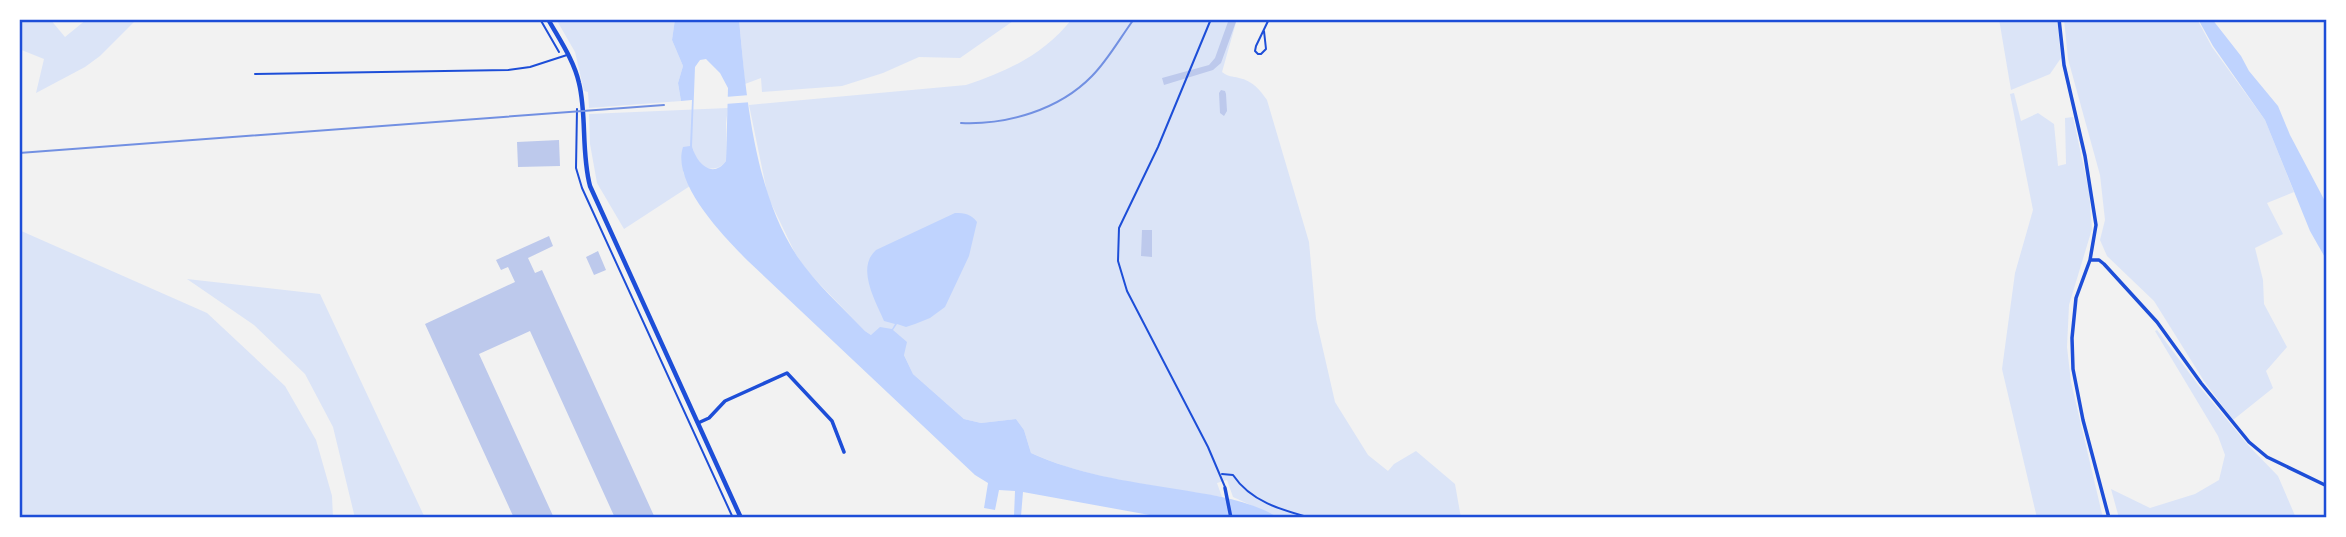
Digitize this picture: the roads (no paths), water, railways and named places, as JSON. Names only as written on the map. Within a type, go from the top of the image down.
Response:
[{"type":"main road","points":[[548,19],[575,70],[581,92],[580,132],[590,186],[741,518]]},
{"type":"street","points":[[2059,19],[2064,65],[2095,205],[2096,225],[2091,260],[2076,298],[2072,338],[2073,369],[2083,420],[2109,518]]},
{"type":"street","points":[[2091,260],[2099,260],[2104,264],[2157,322],[2201,383],[2249,442],[2267,457],[2327,486]]},
{"type":"street","points":[[698,424],[709,418],[725,401],[787,373],[832,421],[844,452]]},
{"type":"street","points":[[1225,488],[1231,518]]},
{"type":"lane","points":[[1211,19],[1163,136],[1119,228],[1118,261],[1127,291],[1221,474],[1225,488]]},
{"type":"lane","points":[[255,74],[495,71],[530,67],[567,54]]},
{"type":"lane","points":[[1221,474],[1233,475],[1239,484],[1270,506],[1311,518]]},
{"type":"water","points":[[675,19],[739,19],[754,142],[782,230],[812,276],[871,335],[880,327],[892,329],[895,324],[884,321],[869,284],[868,266],[870,257],[876,250],[955,213],[968,215],[977,222],[969,256],[945,307],[930,318],[906,327],[897,324],[893,330],[907,342],[904,355],[913,374],[964,419],[981,423],[1016,419],[1024,430],[1031,453],[1048,460],[1102,476],[1229,499],[1255,506],[1279,518],[1166,518],[1023,492],[1021,516],[1014,516],[1015,491],[999,490],[995,510],[984,508],[988,483],[975,475],[748,261],[702,209],[685,177],[681,161],[683,147],[690,146],[692,100],[681,101],[678,83],[683,66],[672,40]],"holes":[[[706,59],[720,73],[728,88],[726,161],[721,166],[710,169],[697,158],[692,146],[695,67],[700,60]]]},
{"type":"water","points":[[2198,19],[2212,19],[2278,106],[2290,135],[2327,205],[2327,261],[2310,231],[2265,120],[2213,46]]},
{"type":"railway","points":[[961,123],[1014,118],[1064,98],[1098,70],[1134,19]]},
{"type":"railway","points":[[19,153],[664,105]]}]
